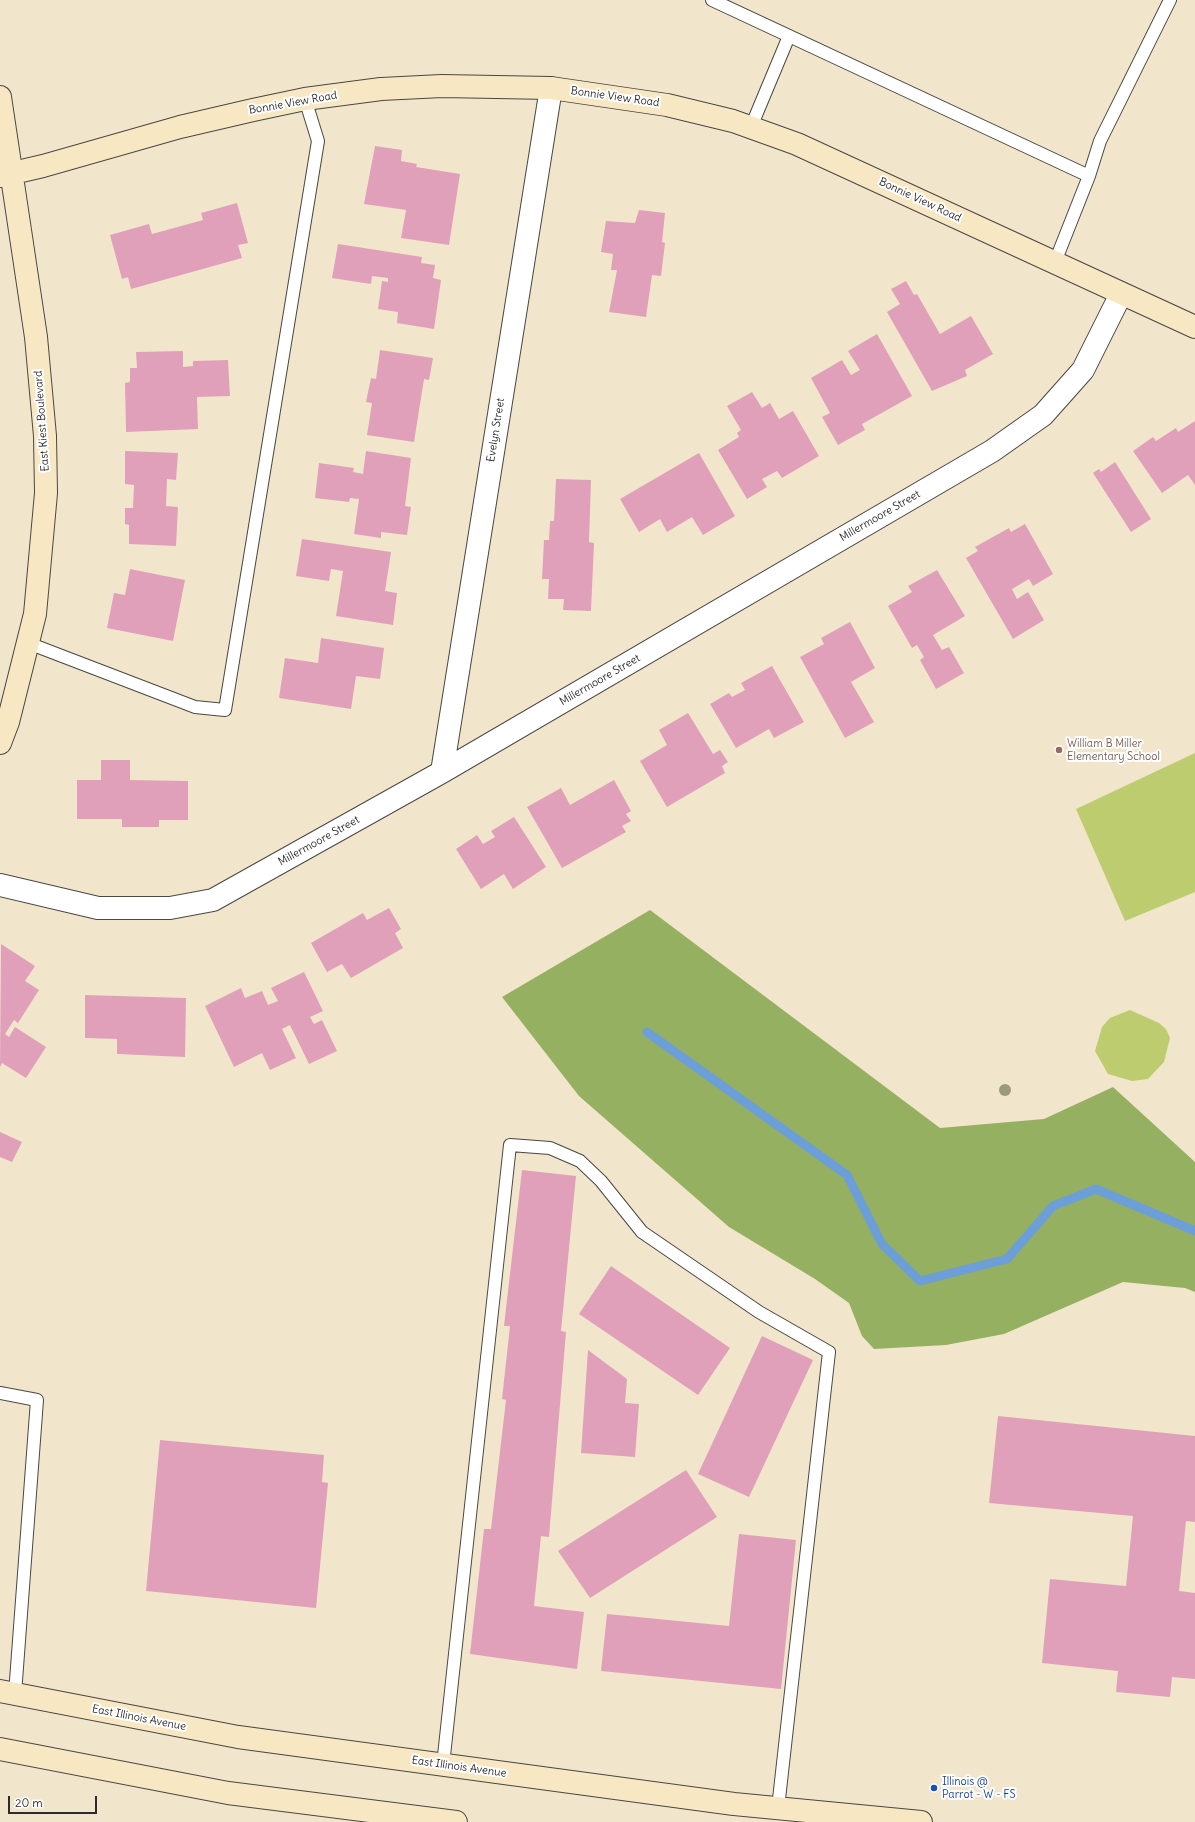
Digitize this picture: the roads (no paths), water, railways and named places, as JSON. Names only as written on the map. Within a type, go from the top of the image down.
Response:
[{"type":"main road","name":"Bonnie View Road","points":[[6,175],[180,127],[306,99],[380,89],[434,86],[551,88],[667,105],[751,127],[797,144],[1195,327]]},
{"type":"main road","name":"East Kiest Boulevard","points":[[0,98],[6,175],[36,337],[44,436],[46,493],[35,614],[8,722],[0,743]]},
{"type":"main road","name":"East Illinois Avenue","points":[[8,1692],[238,1737],[443,1764],[734,1813],[778,1808],[920,1822]]},
{"type":"main road","points":[[0,1749],[228,1793],[456,1822]]},
{"type":"street","name":"Evelyn Street","points":[[442,772],[551,88]]},
{"type":"street","name":"Millermoore Street","points":[[0,885],[98,908],[170,908],[213,900],[442,772],[992,451],[1042,415],[1083,370],[1121,294]]},
{"type":"lane","points":[[712,0],[1089,176]]},
{"type":"lane","points":[[1056,262],[1089,176],[1100,141],[1170,0]]},
{"type":"lane","points":[[751,127],[789,36]]},
{"type":"lane","points":[[28,643],[195,707],[225,710],[318,141],[306,99]]},
{"type":"lane","points":[[443,1764],[510,1145],[550,1148],[580,1161],[602,1181],[642,1232],[759,1312],[829,1352],[778,1808]]},
{"type":"lane","points":[[0,1393],[37,1400],[8,1692]]},
{"type":"waterway","points":[[647,1032],[847,1175],[882,1244],[920,1281],[1007,1259],[1053,1206],[1096,1189],[1195,1231]]},
{"type":"place","name":"William B Miller Elementary School","points":[[1059,750]]},
{"type":"place","name":"Illinois @ Parrot - W - FS","points":[[934,1788]]}]
